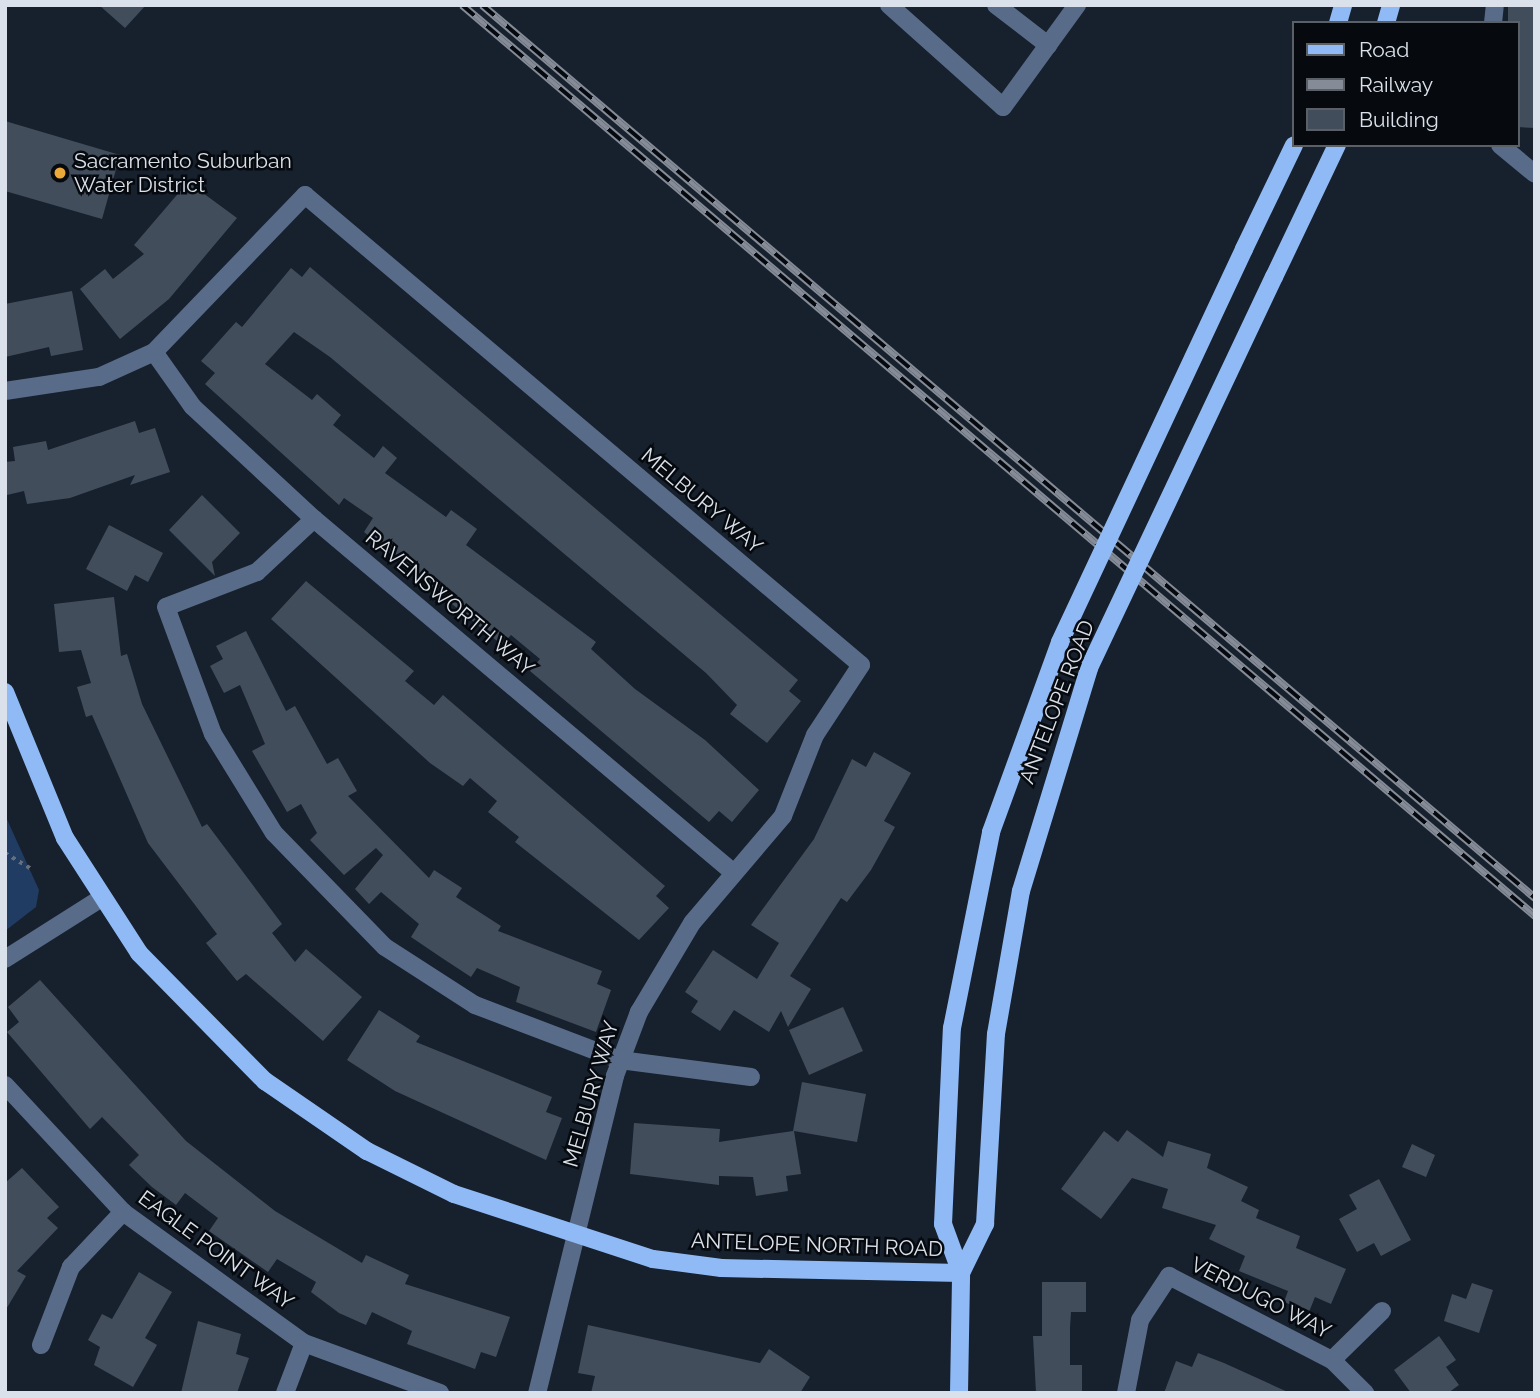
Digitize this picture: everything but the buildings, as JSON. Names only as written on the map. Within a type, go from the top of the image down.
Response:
[{"type":"main road","name":"ANTELOPE ROAD","points":[[959,1393],[961,1273],[943,1224],[954,1016],[991,832],[1060,642],[1293,147]]},
{"type":"main road","name":"ANTELOPE ROAD","points":[[961,1273],[985,1224],[996,1034],[1021,891],[1089,668],[1336,147]]},
{"type":"main road","name":"ANTELOPE NORTH ROAD","points":[[5,692],[35,776],[100,899],[214,1035],[321,1122],[454,1194],[653,1259],[721,1268],[961,1273]]},
{"type":"street","points":[[889,5],[1003,107],[1077,5]]},
{"type":"street","points":[[996,5],[1048,45]]},
{"type":"street","points":[[1502,147],[1535,174]]},
{"type":"street","name":"MELBURY WAY","points":[[5,391],[99,377],[153,352],[305,195],[861,665],[815,735],[783,816],[734,873],[667,959],[620,1060],[537,1393]]},
{"type":"street","name":"RAVENSWORTH WAY","points":[[153,352],[193,407],[314,519],[734,873]]},
{"type":"street","points":[[314,519],[257,572],[166,607],[198,698],[238,780],[308,874],[386,947],[475,1005],[620,1060],[751,1077]]},
{"type":"street","points":[[5,959],[100,899]]},
{"type":"street","name":"EAGLE POINT WAY","points":[[5,1085],[123,1212],[304,1343],[440,1393]]},
{"type":"street","points":[[41,1345],[71,1267],[123,1212]]},
{"type":"street","name":"VERDUGO WAY","points":[[1126,1393],[1140,1320],[1169,1276],[1332,1360],[1365,1393]]},
{"type":"street","name":"VERDUGO WAY","points":[[1332,1360],[1382,1311]]},
{"type":"street","points":[[285,1393],[304,1343]]},
{"type":"path","points":[[5,853],[32,869]]},
{"type":"shaded area","points":[[5,815],[39,890],[36,907],[5,931]]},
{"type":"railway","points":[[462,5],[1535,916]]},
{"type":"railway","points":[[482,5],[1535,898]]},
{"type":"place","name":"Sacramento Suburban Water District","points":[[60,173]]}]
